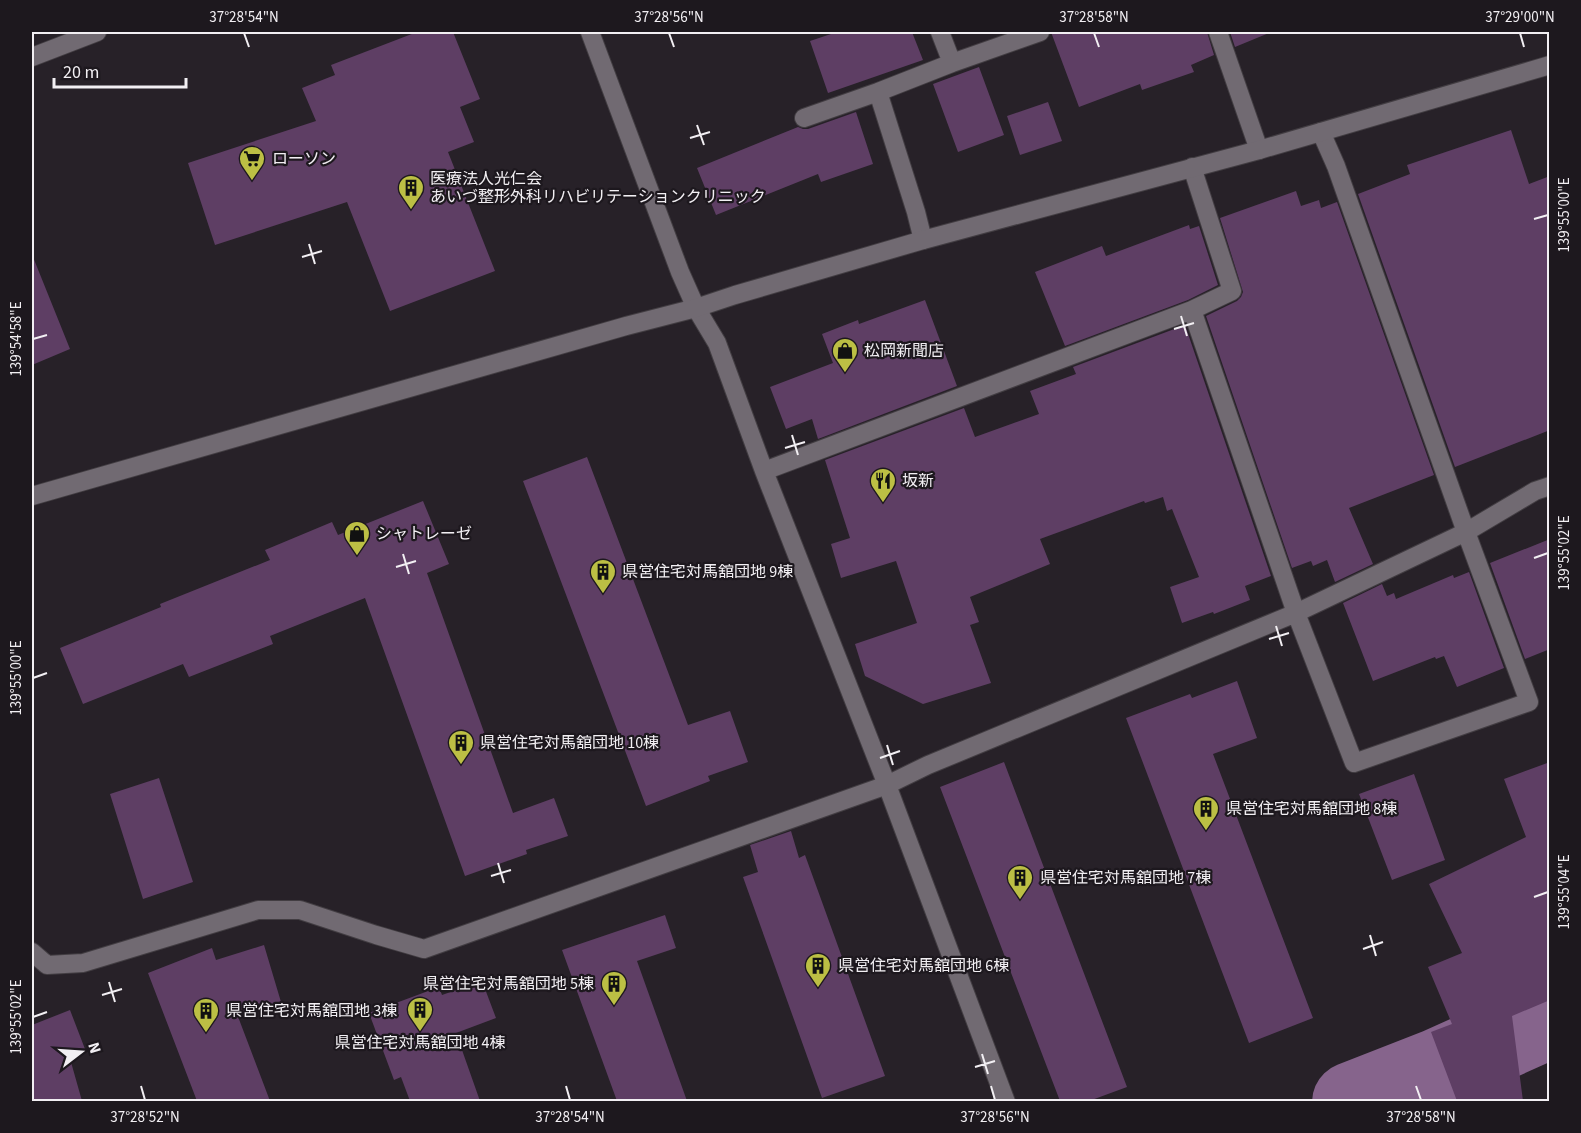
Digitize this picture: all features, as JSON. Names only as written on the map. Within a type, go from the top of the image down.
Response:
[{"type":"street","points":[[32,57],[97,32]]},
{"type":"street","points":[[590,32],[680,272],[696,308],[717,343],[1006,1101]]},
{"type":"street","points":[[940,32],[952,63]]},
{"type":"street","points":[[804,118],[1040,32]]},
{"type":"street","points":[[1218,32],[1259,150]]},
{"type":"street","points":[[32,496],[696,308],[923,240],[1259,150],[1550,65]]},
{"type":"street","points":[[878,92],[923,240]]},
{"type":"street","points":[[1192,310],[1296,613],[1354,763],[1529,702],[1336,166],[1321,132]]},
{"type":"street","points":[[764,471],[1192,310],[1232,291],[1192,167]]},
{"type":"street","points":[[32,952],[47,965],[83,963],[258,910],[300,910],[424,949],[887,785],[928,765],[1296,613],[1466,532],[1535,491],[1550,486]]},
{"type":"building","name":"医療法人光仁会 あいづ整形外科リハビリテーションクリニック","points":[[417,32],[453,32],[480,99],[460,107],[474,142],[448,152],[495,271],[390,311],[347,202],[215,245],[188,163],[316,121],[302,88],[335,75],[331,65]]},
{"type":"building","points":[[837,32],[912,32],[923,60],[828,93],[810,41]]},
{"type":"building","points":[[1051,32],[1207,32],[1214,55],[1191,65],[1194,72],[1142,90],[1140,84],[1079,107]]},
{"type":"building","points":[[1230,32],[1269,32],[1269,33],[1235,47]]},
{"type":"building","points":[[979,67],[1004,135],[958,152],[933,84]]},
{"type":"building","points":[[1048,102],[1062,141],[1020,155],[1007,116]]},
{"type":"building","points":[[856,112],[873,164],[821,182],[818,174],[716,215],[697,168],[798,127],[808,129]]},
{"type":"building","points":[[1511,130],[1529,184],[1550,176],[1550,430],[1455,467],[1358,194],[1410,174],[1407,165]]},
{"type":"building","points":[[1296,191],[1301,206],[1319,200],[1321,208],[1337,202],[1434,475],[1349,508],[1373,564],[1335,582],[1327,560],[1313,566],[1311,561],[1292,568],[1206,316],[1237,301],[1243,292],[1220,218]]},
{"type":"building","points":[[1189,225],[1190,229],[1199,226],[1218,285],[1188,300],[1065,346],[1035,272],[1102,246],[1106,256]]},
{"type":"building","points":[[32,257],[70,349],[32,365]]},
{"type":"building","points":[[925,300],[957,386],[818,439],[812,419],[786,429],[770,387],[833,363],[822,334],[858,320],[859,324]]},
{"type":"building","points":[[1185,325],[1271,576],[1245,586],[1250,600],[1182,623],[1170,587],[1199,577],[1172,509],[1167,511],[1163,497],[1145,503],[1144,501],[1040,539],[1050,564],[970,597],[979,622],[970,625],[991,683],[923,704],[865,676],[855,644],[917,623],[896,561],[841,578],[831,544],[850,538],[825,460],[964,408],[975,437],[1039,414],[1030,391],[1076,374],[1073,367]]},
{"type":"building","name":"県営住宅対馬舘団地 9棟","points":[[587,457],[688,725],[730,711],[748,762],[708,776],[710,781],[646,806],[523,481]]},
{"type":"building","points":[[423,501],[449,564],[427,573],[513,813],[554,798],[568,836],[526,850],[527,854],[465,876],[365,598],[270,636],[273,644],[189,677],[183,664],[83,704],[60,648],[161,607],[160,604],[270,560],[265,550],[332,522],[338,535]]},
{"type":"building","points":[[1550,539],[1550,649],[1525,659],[1490,563]]},
{"type":"building","points":[[1469,572],[1504,668],[1457,687],[1444,656],[1436,659],[1435,657],[1373,681],[1343,603],[1382,584],[1387,596],[1394,593],[1396,599],[1453,575],[1454,578]]},
{"type":"building","name":"県営住宅対馬舘団地 8棟","points":[[1237,681],[1257,738],[1213,754],[1313,1018],[1249,1043],[1126,718],[1190,694],[1192,698]]},
{"type":"building","name":"県営住宅対馬舘団地 7棟","points":[[1004,762],[1127,1087],[1089,1101],[1060,1101],[940,787]]},
{"type":"building","points":[[1550,762],[1550,1000],[1512,1016],[1523,1101],[1457,1101],[1431,1032],[1452,1024],[1428,967],[1462,953],[1429,884],[1526,837],[1504,779]]},
{"type":"building","points":[[1414,774],[1445,860],[1392,880],[1359,794]]},
{"type":"building","points":[[159,778],[193,882],[143,899],[110,794]]},
{"type":"building","name":"県営住宅対馬舘団地 6棟","points":[[791,831],[799,858],[805,855],[885,1076],[822,1098],[743,877],[758,872],[750,845]]},
{"type":"building","name":"県営住宅対馬舘団地 5棟","points":[[665,915],[676,948],[637,961],[687,1101],[617,1101],[562,950]]},
{"type":"building","name":"県営住宅対馬舘団地 3棟","points":[[264,945],[281,1002],[237,1014],[270,1101],[197,1101],[148,973],[212,948],[216,960]]},
{"type":"building","name":"県営住宅対馬舘団地 4棟","points":[[482,981],[496,1018],[456,1033],[480,1101],[410,1101],[401,1077],[394,1080],[369,1013],[439,987],[442,995]]},
{"type":"building","points":[[70,1010],[85,1049],[69,1055],[82,1101],[32,1101],[32,1025]]},
{"type":"waterway","points":[[1352,1102],[1439,1068],[1550,1018]]},
{"type":"place","name":"ローソン","points":[[252,182]]},
{"type":"place","name":"医療法人光仁会 あいづ整形外科リハビリテーションクリニック","points":[[411,211]]},
{"type":"place","name":"松岡新聞店","points":[[845,374]]},
{"type":"place","name":"坂新","points":[[883,504]]},
{"type":"place","name":"シャトレーゼ","points":[[357,557]]},
{"type":"place","name":"県営住宅対馬舘団地 9棟","points":[[603,595]]},
{"type":"place","name":"県営住宅対馬舘団地 10棟","points":[[461,766]]},
{"type":"place","name":"県営住宅対馬舘団地 8棟","points":[[1206,832]]},
{"type":"place","name":"県営住宅対馬舘団地 7棟","points":[[1020,901]]},
{"type":"place","name":"県営住宅対馬舘団地 6棟","points":[[818,989]]},
{"type":"place","name":"県営住宅対馬舘団地 5棟","points":[[614,1007]]},
{"type":"place","name":"県営住宅対馬舘団地 4棟","points":[[420,1033]]},
{"type":"place","name":"県営住宅対馬舘団地 3棟","points":[[206,1034]]}]
